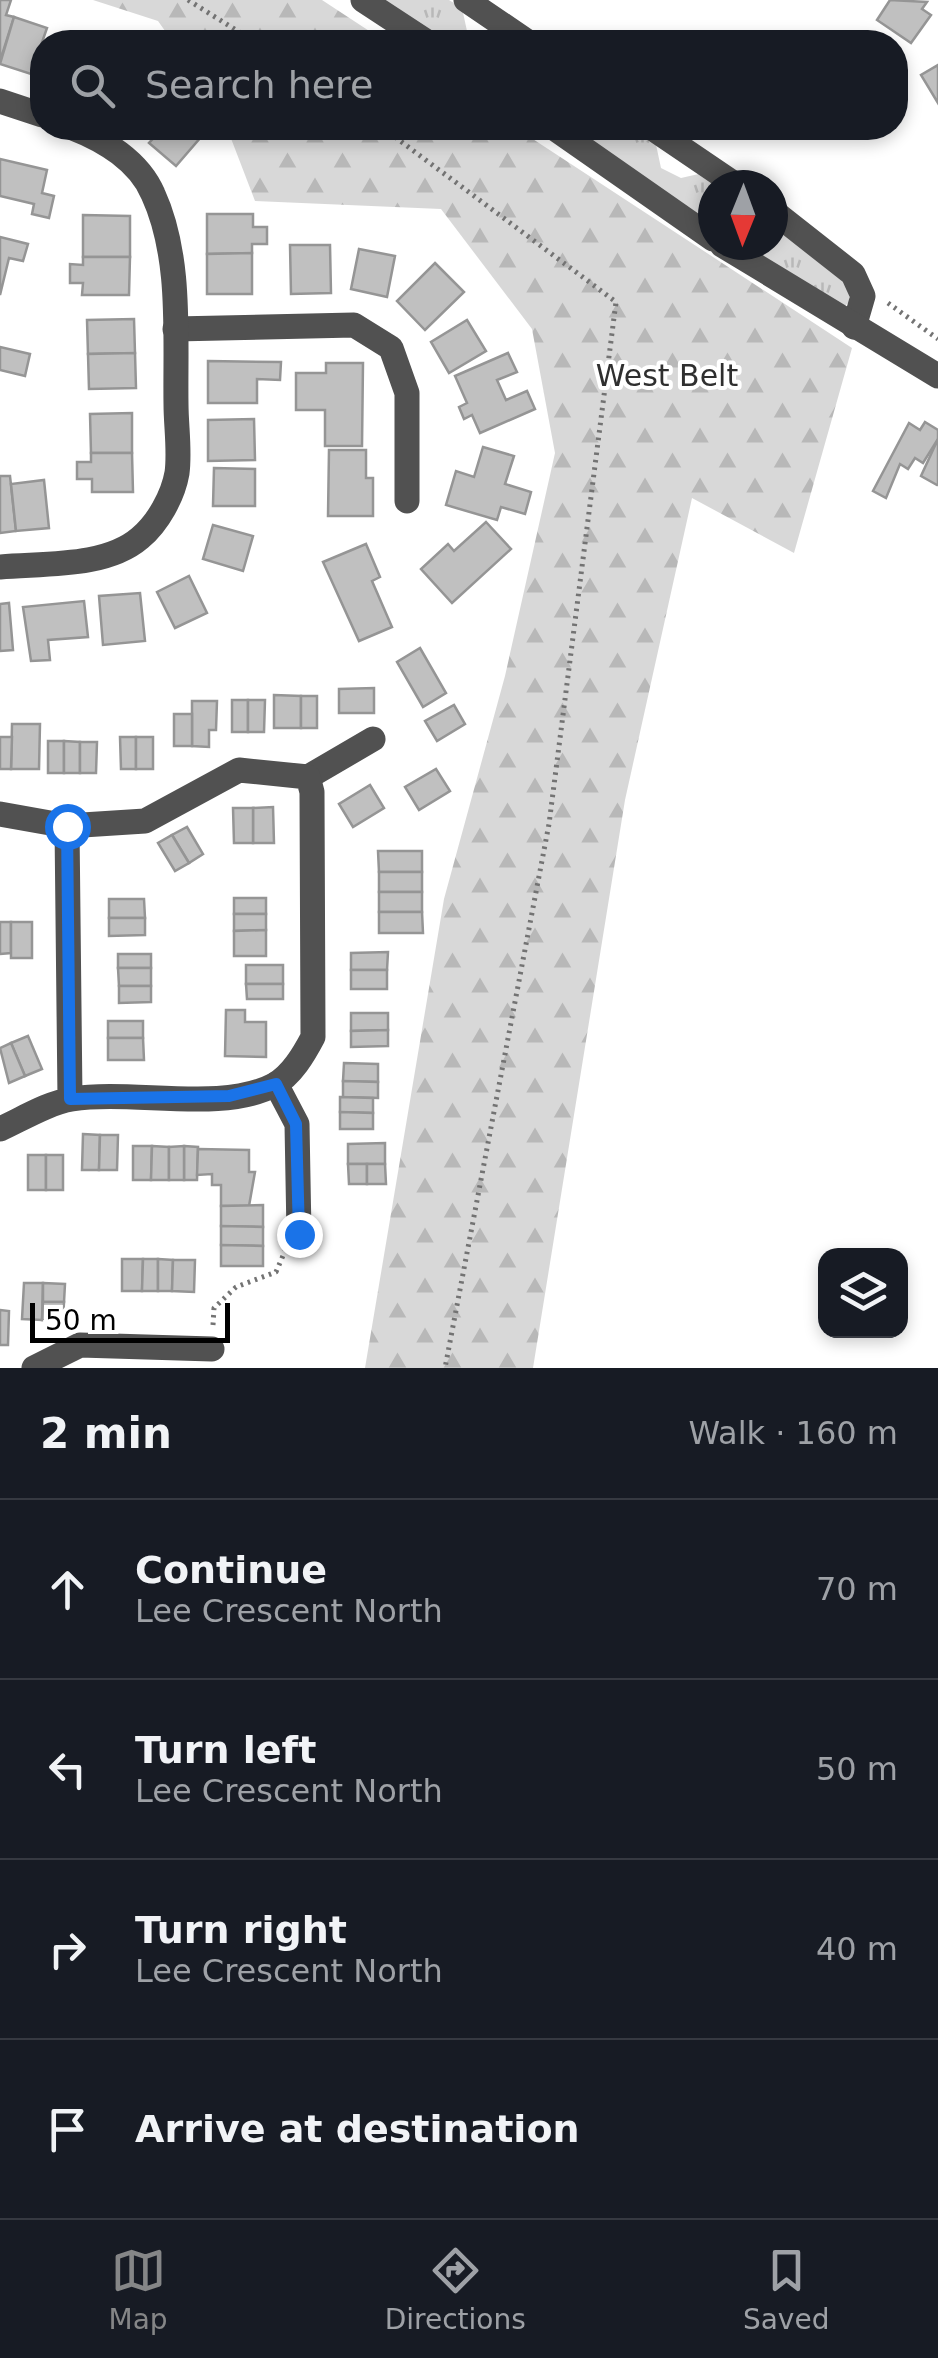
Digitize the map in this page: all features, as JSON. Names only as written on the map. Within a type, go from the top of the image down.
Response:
[{"type":"street","points":[[363,0],[409,30]]},
{"type":"street","points":[[466,0],[510,30]]},
{"type":"street","points":[[0,101],[30,111]]},
{"type":"street","points":[[0,567],[85,560],[116,552],[140,539],[165,508],[177,473],[175,329],[168,238],[152,191],[119,152],[96,140]]},
{"type":"street","points":[[571,140],[698,229]]},
{"type":"street","points":[[670,140],[714,170]]},
{"type":"street","points":[[788,223],[852,274],[863,296],[854,327]]},
{"type":"street","points":[[746,260],[938,376]]},
{"type":"street","points":[[175,329],[354,325],[391,348],[408,392],[408,501]]},
{"type":"street","points":[[0,814],[67,826],[144,821],[240,770],[308,776],[373,739]]},
{"type":"street","points":[[0,1128],[70,1099],[229,1096],[276,1084],[300,1060],[314,1037],[312,792],[308,776]]},
{"type":"street","points":[[67,826],[70,1099]]},
{"type":"street","points":[[276,1084],[296,1124],[299,1234]]},
{"type":"street","points":[[34,1368],[80,1345],[212,1349]]},
{"type":"path","points":[[188,0],[237,30]]},
{"type":"path","points":[[399,140],[616,302],[550,824],[445,1368]]},
{"type":"path","points":[[863,296],[886,302],[938,339]]},
{"type":"path","points":[[212,1349],[214,1308],[236,1287],[276,1272],[284,1262],[287,1236],[299,1234]]},
{"type":"green space","points":[[93,0],[322,0],[368,30],[164,30],[158,21]]},
{"type":"green space","points":[[380,0],[449,0],[462,8],[467,30],[427,30]]},
{"type":"green space","name":"West Belt","points":[[232,140],[534,140],[698,247],[698,260],[718,260],[852,348],[794,553],[692,498],[625,800],[533,1368],[365,1368],[444,899],[505,676],[555,453],[532,329],[441,209],[255,201]]},
{"type":"green space","points":[[591,140],[655,140],[661,168],[681,178],[698,174],[698,223]]},
{"type":"green space","points":[[788,231],[841,277],[850,302],[843,307],[757,260],[788,260]]},
{"type":"building","points":[[0,0],[11,0],[6,15],[14,17],[0,61]]},
{"type":"building","points":[[890,0],[927,2],[922,9],[931,15],[911,43],[908,30],[892,30],[877,20]]},
{"type":"building","points":[[14,17],[47,28],[30,30],[30,74],[0,64]]},
{"type":"building","points":[[938,65],[938,103],[921,75]]},
{"type":"building","points":[[152,140],[198,140],[176,166],[149,143]]},
{"type":"building","points":[[0,159],[47,170],[42,193],[54,196],[49,218],[32,214],[34,204],[0,196]]},
{"type":"building","points":[[207,214],[253,214],[253,227],[267,227],[267,244],[252,244],[252,253],[207,254]]},
{"type":"building","points":[[83,215],[130,216],[130,257],[83,257]]},
{"type":"building","points":[[0,237],[28,244],[23,261],[9,258],[0,295]]},
{"type":"building","points":[[290,245],[330,245],[331,293],[291,294]]},
{"type":"building","points":[[359,249],[395,256],[387,297],[351,289]]},
{"type":"building","points":[[252,253],[252,294],[207,294],[207,254]]},
{"type":"building","points":[[83,257],[130,257],[129,295],[82,295],[83,283],[70,283],[70,264],[83,265]]},
{"type":"building","points":[[435,263],[464,292],[425,330],[397,301]]},
{"type":"building","points":[[134,319],[135,353],[88,354],[87,320]]},
{"type":"building","points":[[467,320],[486,351],[449,373],[431,342]]},
{"type":"building","points":[[0,347],[30,354],[25,376],[0,370]]},
{"type":"building","points":[[135,353],[136,388],[89,389],[88,354]]},
{"type":"building","points":[[508,353],[517,372],[497,380],[506,400],[527,391],[535,409],[480,433],[472,415],[464,419],[459,407],[467,403],[455,376]]},
{"type":"building","points":[[208,361],[281,362],[280,380],[257,379],[257,403],[208,403]]},
{"type":"building","points":[[326,363],[363,363],[362,446],[325,446],[325,410],[296,410],[296,373],[326,373]]},
{"type":"building","points":[[132,413],[132,453],[91,453],[90,414]]},
{"type":"building","points":[[254,419],[255,460],[208,461],[208,420]]},
{"type":"building","points":[[925,422],[938,430],[938,439],[923,463],[915,458],[908,469],[900,464],[886,498],[873,491],[909,423],[920,430]]},
{"type":"building","points":[[938,439],[938,484],[937,485],[921,476]]},
{"type":"building","points":[[483,447],[514,456],[505,484],[531,492],[525,514],[501,507],[497,520],[446,505],[456,471],[474,477]]},
{"type":"building","points":[[329,450],[366,450],[366,478],[373,478],[373,516],[328,516]]},
{"type":"building","points":[[91,453],[132,453],[133,492],[92,492],[92,479],[77,479],[77,462],[91,462]]},
{"type":"building","points":[[214,468],[255,469],[255,506],[213,506]]},
{"type":"building","points":[[0,476],[10,476],[16,531],[0,533]]},
{"type":"building","points":[[44,480],[49,528],[16,531],[11,484]]},
{"type":"building","points":[[486,522],[511,549],[452,603],[421,569],[448,544],[454,551]]},
{"type":"building","points":[[213,525],[253,536],[243,571],[203,559]]},
{"type":"building","points":[[366,544],[380,577],[372,581],[392,627],[359,641],[323,562]]},
{"type":"building","points":[[189,576],[207,613],[175,628],[157,592]]},
{"type":"building","points":[[140,593],[145,641],[103,645],[99,596]]},
{"type":"building","points":[[84,601],[88,637],[48,640],[50,660],[31,661],[23,607]]},
{"type":"building","points":[[9,603],[13,650],[0,651],[0,604]]},
{"type":"building","points":[[420,648],[446,693],[423,707],[397,662]]},
{"type":"building","points":[[374,688],[374,713],[339,713],[339,689]]},
{"type":"building","points":[[274,695],[301,696],[301,728],[274,728]]},
{"type":"building","points":[[301,696],[317,696],[317,728],[301,728]]},
{"type":"building","points":[[232,700],[248,700],[248,732],[232,732]]},
{"type":"building","points":[[248,700],[265,700],[264,732],[248,732]]},
{"type":"building","points":[[192,701],[217,701],[216,730],[209,730],[209,747],[192,746]]},
{"type":"building","points":[[454,705],[465,724],[437,741],[425,721]]},
{"type":"building","points":[[174,714],[192,714],[192,746],[174,746]]},
{"type":"building","points":[[12,724],[40,724],[39,769],[11,769]]},
{"type":"building","points":[[0,737],[12,737],[11,769],[0,769]]},
{"type":"building","points":[[120,737],[136,737],[136,769],[121,769]]},
{"type":"building","points":[[136,737],[153,737],[153,769],[136,769]]},
{"type":"building","points":[[48,741],[64,741],[64,773],[48,773]]},
{"type":"building","points":[[64,741],[80,742],[80,773],[64,773]]},
{"type":"building","points":[[80,742],[97,742],[96,773],[80,773]]},
{"type":"building","points":[[436,769],[450,791],[419,810],[405,787]]},
{"type":"building","points":[[370,785],[384,808],[353,827],[339,804]]},
{"type":"building","points":[[273,807],[274,843],[253,843],[253,808]]},
{"type":"building","points":[[233,808],[253,808],[253,843],[234,843]]},
{"type":"building","points":[[187,827],[203,854],[189,863],[172,835]]},
{"type":"building","points":[[172,835],[189,863],[175,871],[158,843]]},
{"type":"building","points":[[378,851],[422,851],[422,872],[379,872]]},
{"type":"building","points":[[379,872],[422,872],[422,892],[379,892]]},
{"type":"building","points":[[379,892],[422,892],[422,912],[379,912]]},
{"type":"building","points":[[234,898],[266,898],[266,914],[234,914]]},
{"type":"building","points":[[109,899],[144,899],[145,918],[109,918]]},
{"type":"building","points":[[379,912],[422,912],[423,933],[379,933]]},
{"type":"building","points":[[234,914],[266,914],[266,930],[234,931]]},
{"type":"building","points":[[109,918],[145,918],[145,935],[109,936]]},
{"type":"building","points":[[0,922],[11,922],[11,953],[0,954]]},
{"type":"building","points":[[11,922],[32,922],[32,958],[11,958]]},
{"type":"building","points":[[266,930],[266,956],[234,956],[234,931]]},
{"type":"building","points":[[388,952],[387,970],[351,970],[351,953]]},
{"type":"building","points":[[118,954],[151,954],[151,968],[118,968]]},
{"type":"building","points":[[246,965],[283,965],[283,984],[246,984]]},
{"type":"building","points":[[118,968],[151,968],[151,986],[119,986]]},
{"type":"building","points":[[351,970],[387,970],[387,989],[351,989]]},
{"type":"building","points":[[246,984],[283,984],[283,999],[247,999]]},
{"type":"building","points":[[119,986],[151,986],[151,1002],[119,1003]]},
{"type":"building","points":[[226,1010],[245,1010],[245,1022],[266,1022],[266,1057],[225,1056]]},
{"type":"building","points":[[351,1013],[388,1013],[388,1030],[351,1031]]},
{"type":"building","points":[[108,1021],[143,1021],[143,1038],[108,1038]]},
{"type":"building","points":[[388,1030],[388,1046],[351,1047],[351,1031]]},
{"type":"building","points":[[28,1036],[42,1069],[25,1076],[11,1043]]},
{"type":"building","points":[[108,1038],[143,1038],[144,1060],[108,1060]]},
{"type":"building","points":[[11,1043],[25,1076],[9,1083],[0,1048]]},
{"type":"building","points":[[344,1063],[378,1064],[378,1082],[343,1081]]},
{"type":"building","points":[[343,1081],[378,1082],[378,1098],[343,1097]]},
{"type":"building","points":[[340,1097],[373,1098],[373,1113],[340,1112]]},
{"type":"building","points":[[340,1112],[373,1113],[373,1129],[340,1129]]},
{"type":"building","points":[[83,1134],[100,1135],[99,1170],[82,1170]]},
{"type":"building","points":[[100,1135],[118,1135],[117,1170],[99,1170]]},
{"type":"building","points":[[385,1143],[385,1164],[348,1164],[348,1144]]},
{"type":"building","points":[[133,1146],[152,1146],[151,1180],[133,1180]]},
{"type":"building","points":[[152,1146],[169,1147],[169,1180],[151,1180]]},
{"type":"building","points":[[184,1146],[198,1147],[197,1180],[184,1180]]},
{"type":"building","points":[[184,1146],[184,1180],[169,1180],[169,1147]]},
{"type":"building","points":[[198,1149],[249,1150],[249,1172],[255,1172],[249,1206],[221,1206],[221,1185],[212,1185],[212,1174],[197,1175]]},
{"type":"building","points":[[28,1155],[46,1155],[46,1190],[28,1190]]},
{"type":"building","points":[[46,1155],[63,1155],[63,1190],[46,1190]]},
{"type":"building","points":[[348,1164],[367,1164],[367,1184],[349,1184]]},
{"type":"building","points":[[367,1164],[385,1164],[386,1184],[367,1184]]},
{"type":"building","points":[[263,1205],[263,1227],[221,1226],[221,1206]]},
{"type":"building","points":[[221,1226],[263,1227],[263,1246],[221,1245]]},
{"type":"building","points":[[221,1245],[263,1246],[263,1266],[221,1266]]},
{"type":"building","points":[[122,1259],[143,1259],[142,1291],[122,1291]]},
{"type":"building","points":[[143,1259],[158,1259],[158,1291],[142,1291]]},
{"type":"building","points":[[158,1259],[173,1260],[172,1291],[158,1291]]},
{"type":"building","points":[[173,1260],[195,1260],[194,1292],[172,1291]]},
{"type":"building","points":[[24,1283],[43,1283],[42,1320],[22,1319]]},
{"type":"building","points":[[43,1283],[65,1284],[64,1302],[43,1302]]},
{"type":"building","points":[[43,1302],[64,1302],[63,1321],[42,1320]]},
{"type":"building","points":[[0,1310],[9,1311],[8,1345],[0,1345]]},
{"type":"route","points":[[67,826],[70,1099],[229,1096],[276,1084],[296,1124],[299,1234]]}]
